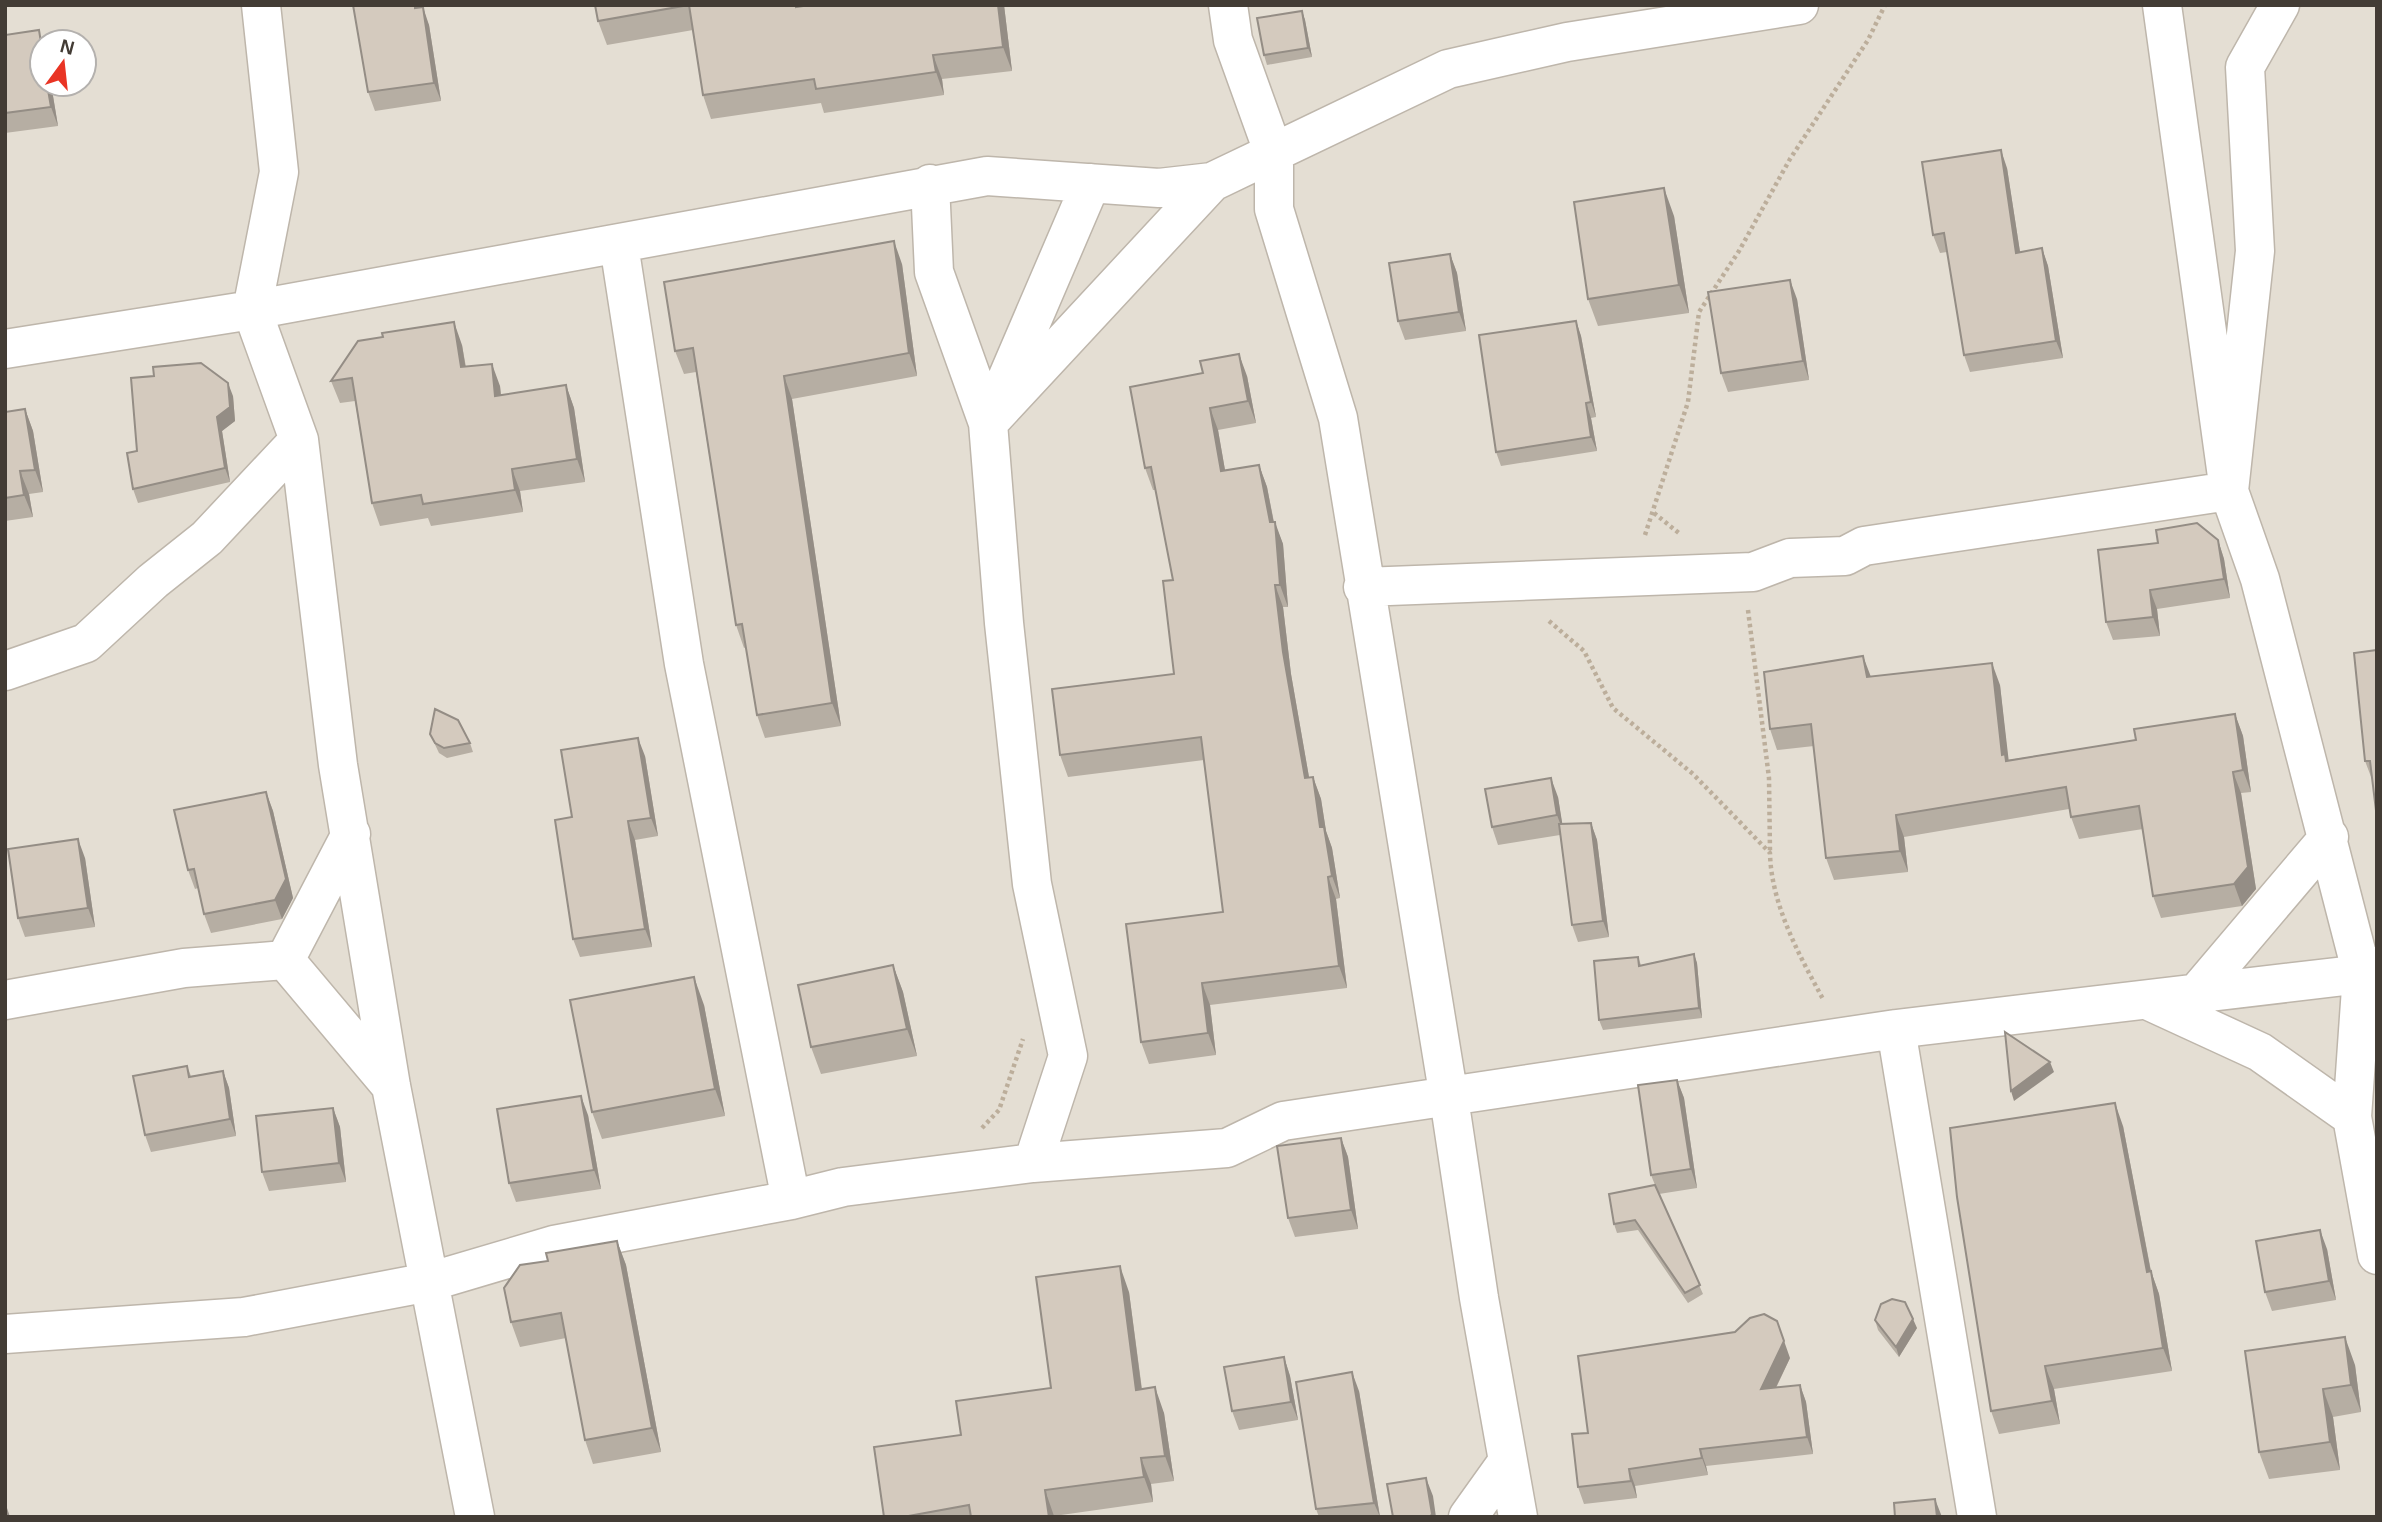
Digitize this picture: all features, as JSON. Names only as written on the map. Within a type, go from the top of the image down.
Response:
[{"type":"street","points":[[261,5],[279,172],[252,310],[299,440],[338,765],[391,1086],[475,1517]]},
{"type":"street","points":[[1228,5],[1233,40],[1274,154],[1274,209],[1338,418],[1479,1298],[1518,1517]]},
{"type":"street","points":[[5,349],[252,310],[482,266],[619,245],[930,184],[987,176],[1159,188],[1212,182],[1448,69],[1567,42],[1799,5]]},
{"type":"street","points":[[2162,5],[2229,491],[2260,579],[2329,837],[2369,970],[2352,1117],[2377,1255]]},
{"type":"street","points":[[2229,491],[2255,251],[2245,67],[2280,5]]},
{"type":"street","points":[[988,424],[1212,182]]},
{"type":"street","points":[[988,424],[1091,183]]},
{"type":"street","points":[[930,184],[934,272],[988,424],[1004,623],[1032,884],[1068,1056],[1033,1163]]},
{"type":"street","points":[[619,245],[684,664],[791,1200]]},
{"type":"street","points":[[5,671],[86,643],[153,581],[207,538],[299,440]]},
{"type":"street","points":[[1363,587],[1605,575],[1753,572],[1790,558],[1845,556],[1864,546],[2229,491]]},
{"type":"street","points":[[285,960],[351,834]]},
{"type":"street","points":[[2195,995],[2329,837]]},
{"type":"street","points":[[5,1000],[184,968],[285,960]]},
{"type":"street","points":[[285,960],[391,1086]]},
{"type":"street","points":[[5,1334],[217,1320],[429,1282],[554,1245],[791,1200],[843,1187],[1033,1163],[1227,1148],[1283,1121],[1896,1029],[2195,995],[2369,970]]},
{"type":"street","points":[[2147,1000],[2260,1052],[2352,1117]]},
{"type":"street","points":[[1896,1029],[1977,1517]]},
{"type":"street","points":[[1468,1517],[1508,1461]]},
{"type":"path","points":[[1605,575],[1646,534],[1654,513],[1668,456],[1688,402],[1699,312],[1740,251],[1790,159],[1868,40],[1885,5]]},
{"type":"path","points":[[1654,513],[1732,572],[1744,587],[1751,621],[1769,778],[1770,879],[1802,960],[1844,1037]]},
{"type":"path","points":[[1536,621],[1549,621],[1584,651],[1613,708],[1693,774],[1770,853]]},
{"type":"path","points":[[940,1175],[999,1110],[1023,1037]]},
{"type":"shaded area","points":[[5,5],[2377,5],[2377,1517],[5,1517]]},
{"type":"building","points":[[353,5],[423,7],[434,83],[368,92]]},
{"type":"building","points":[[595,5],[689,5],[598,21]]},
{"type":"building","points":[[689,5],[998,5],[1003,47],[933,55],[936,72],[816,89],[814,79],[703,95]]},
{"type":"building","points":[[1302,11],[1308,48],[1264,55],[1257,18]]},
{"type":"building","points":[[28,32],[28,98],[49,98],[51,107],[5,113],[5,35]]},
{"type":"building","points":[[2001,150],[2016,253],[2042,248],[2056,341],[1964,355],[1944,233],[1933,235],[1922,162]]},
{"type":"building","points":[[1664,188],[1679,285],[1588,299],[1574,202]]},
{"type":"building","points":[[894,241],[909,353],[784,376],[832,703],[757,715],[742,624],[736,625],[693,348],[675,351],[664,282]]},
{"type":"building","points":[[1450,254],[1459,312],[1398,321],[1389,263]]},
{"type":"building","points":[[1790,280],[1803,361],[1721,373],[1708,292]]},
{"type":"building","points":[[1576,321],[1591,402],[1586,403],[1591,437],[1496,452],[1479,335]]},
{"type":"building","points":[[454,322],[461,367],[492,364],[495,396],[566,385],[577,459],[512,469],[515,490],[423,504],[421,495],[372,503],[352,378],[331,381],[358,341],[383,337],[382,333]]},
{"type":"building","points":[[1239,354],[1248,401],[1210,408],[1221,471],[1259,465],[1270,522],[1275,522],[1280,585],[1275,585],[1283,652],[1305,778],[1313,777],[1320,827],[1324,827],[1332,876],[1328,877],[1339,966],[1202,983],[1208,1033],[1141,1042],[1126,924],[1223,912],[1201,737],[1060,755],[1052,689],[1174,674],[1163,581],[1173,580],[1151,467],[1145,468],[1130,387],[1203,373],[1200,361]]},
{"type":"building","points":[[201,363],[228,383],[230,407],[217,417],[225,468],[133,489],[127,453],[137,451],[131,378],[154,376],[153,367]]},
{"type":"building","points":[[25,409],[35,470],[20,471],[24,495],[5,498],[5,412]]},
{"type":"building","points":[[2197,523],[2218,540],[2224,579],[2150,590],[2153,617],[2106,622],[2098,550],[2158,543],[2156,530]]},
{"type":"building","points":[[2377,650],[2377,819],[2370,761],[2365,761],[2354,653]]},
{"type":"building","points":[[1863,656],[1867,677],[1992,663],[2002,755],[2005,754],[2006,761],[2136,740],[2134,729],[2235,714],[2243,770],[2233,772],[2248,867],[2234,884],[2153,896],[2139,806],[2071,817],[2066,787],[1896,815],[1900,851],[1826,858],[1811,724],[1770,729],[1764,672]]},
{"type":"building","points":[[435,709],[458,720],[470,743],[444,748],[435,743],[430,734]]},
{"type":"building","points":[[638,738],[651,818],[628,821],[645,929],[573,939],[555,820],[572,817],[561,750]]},
{"type":"building","points":[[1551,778],[1557,815],[1492,827],[1485,789]]},
{"type":"building","points":[[266,792],[286,879],[275,900],[204,914],[194,869],[188,870],[174,810]]},
{"type":"building","points":[[1591,823],[1603,921],[1572,925],[1559,824]]},
{"type":"building","points":[[78,839],[88,908],[18,918],[8,849]]},
{"type":"building","points":[[1694,954],[1699,1008],[1599,1020],[1594,961],[1638,957],[1639,966]]},
{"type":"building","points":[[893,965],[907,1029],[811,1047],[798,985]]},
{"type":"building","points":[[694,977],[715,1089],[592,1112],[570,1000]]},
{"type":"building","points":[[2005,1032],[2050,1062],[2011,1091]]},
{"type":"building","points":[[187,1066],[189,1077],[223,1071],[230,1119],[145,1135],[133,1076]]},
{"type":"building","points":[[1677,1080],[1691,1169],[1651,1175],[1638,1085]]},
{"type":"building","points":[[581,1096],[594,1170],[509,1183],[497,1109]]},
{"type":"building","points":[[2115,1103],[2147,1272],[2151,1271],[2163,1348],[2045,1366],[2052,1401],[1991,1411],[1957,1197],[1950,1128]]},
{"type":"building","points":[[333,1108],[339,1163],[262,1172],[256,1116]]},
{"type":"building","points":[[1341,1138],[1351,1210],[1288,1218],[1277,1146]]},
{"type":"building","points":[[1655,1185],[1700,1285],[1685,1293],[1635,1220],[1614,1224],[1609,1194]]},
{"type":"building","points":[[2320,1230],[2329,1281],[2265,1292],[2256,1241]]},
{"type":"building","points":[[617,1241],[652,1428],[585,1440],[561,1313],[511,1322],[504,1288],[520,1265],[548,1261],[546,1253]]},
{"type":"building","points":[[1120,1266],[1136,1390],[1155,1387],[1165,1456],[1141,1458],[1144,1477],[1045,1490],[1049,1517],[971,1517],[969,1505],[903,1517],[884,1517],[874,1447],[961,1435],[956,1401],[1051,1388],[1036,1277]]},
{"type":"building","points":[[1892,1299],[1905,1302],[1913,1319],[1896,1347],[1875,1320],[1881,1304]]},
{"type":"building","points":[[1764,1314],[1777,1321],[1784,1341],[1761,1389],[1800,1385],[1807,1437],[1700,1449],[1702,1458],[1629,1469],[1631,1481],[1578,1487],[1572,1434],[1588,1433],[1578,1356],[1735,1332],[1750,1318]]},
{"type":"building","points":[[2345,1337],[2351,1385],[2323,1389],[2330,1442],[2259,1452],[2245,1351]]},
{"type":"building","points":[[1284,1357],[1291,1402],[1232,1411],[1224,1367]]},
{"type":"building","points":[[1352,1372],[1374,1503],[1316,1509],[1296,1382]]},
{"type":"building","points":[[1426,1478],[1432,1514],[1430,1517],[1393,1517],[1387,1484]]},
{"type":"building","points":[[1935,1499],[1937,1517],[1895,1517],[1894,1503]]}]
